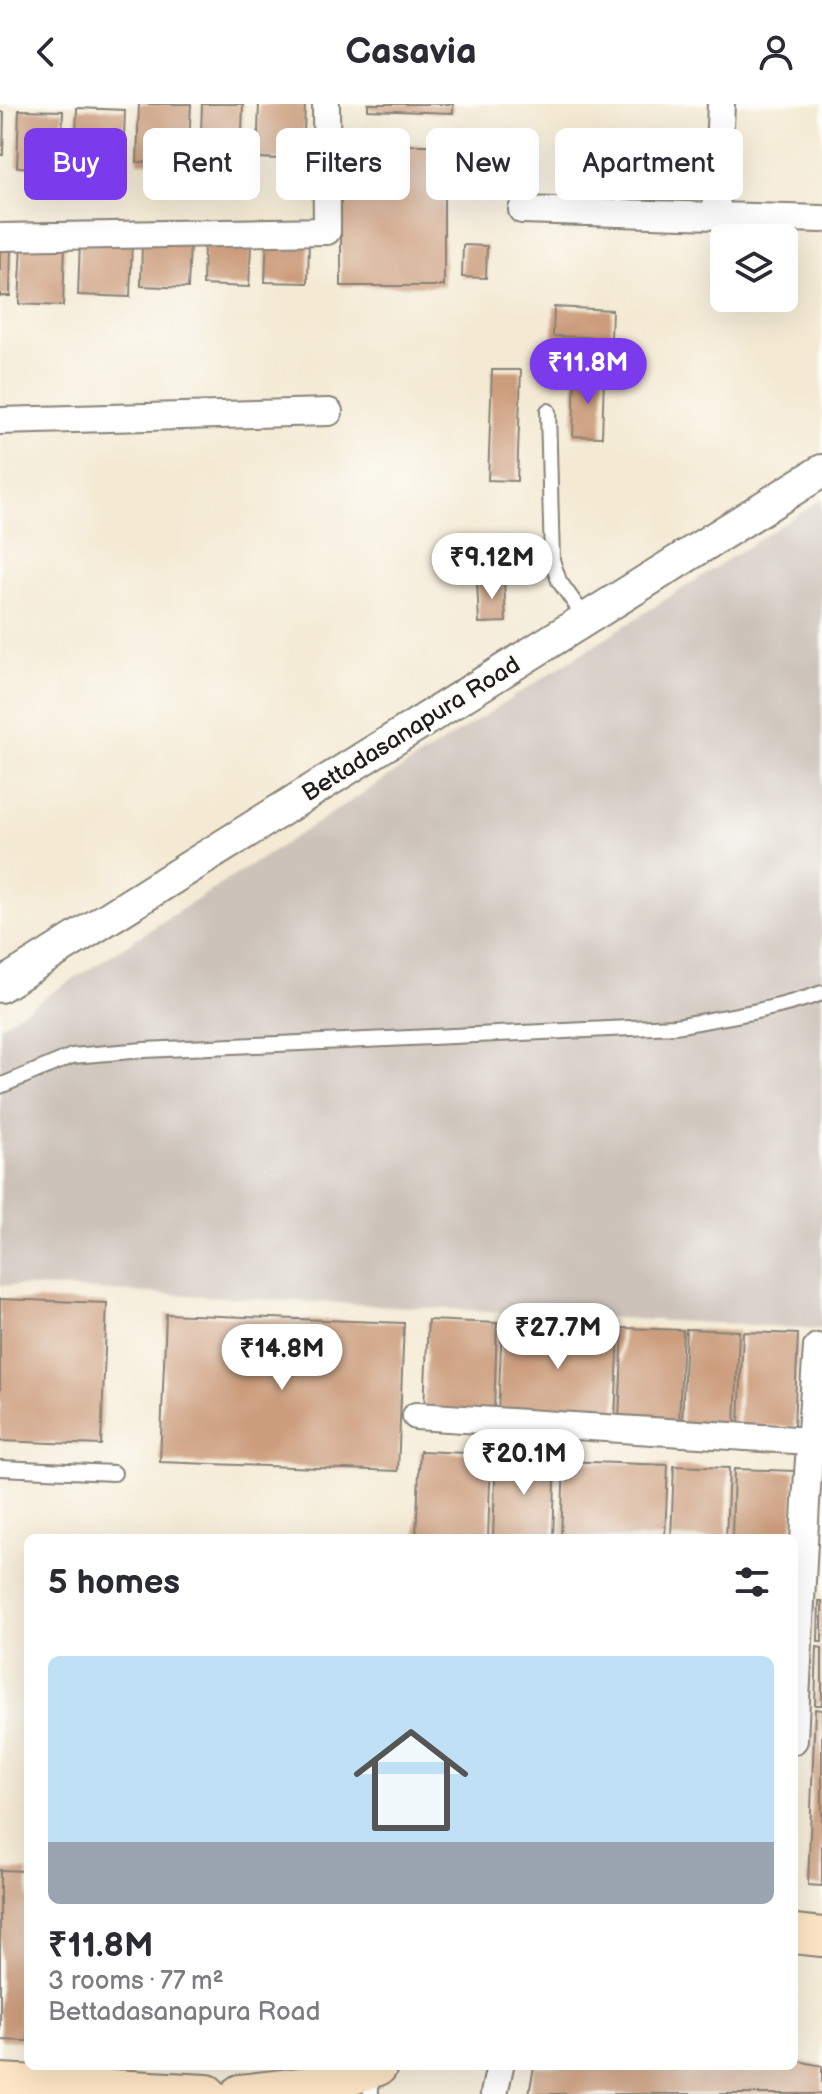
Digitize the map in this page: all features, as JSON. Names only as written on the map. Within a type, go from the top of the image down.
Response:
[{"type":"main road","points":[[798,1934],[822,1937]]},
{"type":"main road","points":[[240,2094],[373,2076]]},
{"type":"main road","points":[[0,2083],[207,2094]]},
{"type":"street","points":[[0,237],[327,231],[326,104]]},
{"type":"street","points":[[716,216],[721,104]]},
{"type":"street","points":[[522,210],[822,219]]},
{"type":"street","points":[[0,421],[329,412]]},
{"type":"street","name":"Bettadasanapura Road","points":[[0,986],[822,471]]},
{"type":"street","points":[[798,1635],[817,1347]]},
{"type":"street","points":[[416,1416],[810,1441]]},
{"type":"street","points":[[494,2094],[499,2070]]},
{"type":"lane","points":[[548,411],[552,560],[559,581],[586,619]]},
{"type":"lane","points":[[0,1086],[72,1056],[205,1046],[675,1026],[784,1005],[822,993]]},
{"type":"lane","points":[[0,1468],[114,1473]]},
{"type":"shaded area","points":[[822,499],[822,1329],[0,1285],[0,1026]]},
{"type":"building","points":[[139,104],[191,104],[190,128],[143,128],[143,162],[137,162]]},
{"type":"building","points":[[202,104],[243,104],[242,128],[201,128]]},
{"type":"building","points":[[259,104],[305,104],[304,128],[276,128],[276,159],[260,158]]},
{"type":"building","points":[[368,104],[453,104],[453,113],[368,110]]},
{"type":"building","points":[[77,108],[125,110],[124,128],[76,128]]},
{"type":"building","points":[[19,110],[63,111],[62,128],[24,128],[24,167],[17,167]]},
{"type":"building","points":[[0,112],[4,112],[3,155],[0,155]]},
{"type":"building","points":[[410,145],[426,145],[426,200],[444,200],[444,286],[341,286],[341,200],[410,200]]},
{"type":"building","points":[[267,236],[309,237],[308,283],[265,282]]},
{"type":"building","points":[[80,241],[132,242],[130,297],[78,295]]},
{"type":"building","points":[[142,241],[190,243],[188,288],[141,286]]},
{"type":"building","points":[[22,242],[65,244],[63,306],[19,304]]},
{"type":"building","points":[[204,242],[251,244],[249,287],[203,285]]},
{"type":"building","points":[[0,245],[11,246],[10,296],[0,296]]},
{"type":"building","points":[[463,245],[487,246],[486,278],[462,277]]},
{"type":"building","points":[[554,307],[612,310],[611,338],[553,336]]},
{"type":"building","points":[[492,370],[521,370],[517,481],[488,480]]},
{"type":"building","points":[[575,375],[604,376],[602,437],[573,436]]},
{"type":"building","points":[[504,579],[506,622],[479,623],[477,581]]},
{"type":"building","points":[[0,1299],[107,1303],[101,1445],[0,1441]]},
{"type":"building","points":[[166,1314],[404,1323],[398,1471],[160,1462]]},
{"type":"building","points":[[428,1320],[497,1323],[494,1412],[424,1409]]},
{"type":"building","points":[[502,1324],[619,1329],[615,1418],[498,1413]]},
{"type":"building","points":[[623,1328],[683,1330],[679,1423],[619,1420]]},
{"type":"building","points":[[686,1329],[739,1331],[735,1425],[682,1423]]},
{"type":"building","points":[[743,1332],[798,1334],[794,1427],[739,1425]]},
{"type":"building","points":[[420,1451],[491,1454],[488,1534],[416,1534]]},
{"type":"building","points":[[496,1454],[556,1457],[553,1534],[493,1534]]},
{"type":"building","points":[[564,1461],[668,1465],[665,1534],[561,1534]]},
{"type":"building","points":[[674,1466],[729,1468],[726,1534],[671,1534]]},
{"type":"building","points":[[734,1469],[795,1471],[792,1534],[732,1534]]},
{"type":"building","points":[[819,1601],[822,1601],[822,1642],[818,1642]]},
{"type":"building","points":[[817,1647],[822,1648],[822,1705],[815,1705]]},
{"type":"building","points":[[815,1709],[822,1710],[822,1886],[808,1885]]},
{"type":"building","points":[[0,1870],[24,1871],[24,2041],[0,2040]]},
{"type":"building","points":[[798,2061],[822,2066],[822,2094],[529,2094],[533,2070],[798,2070]]}]
